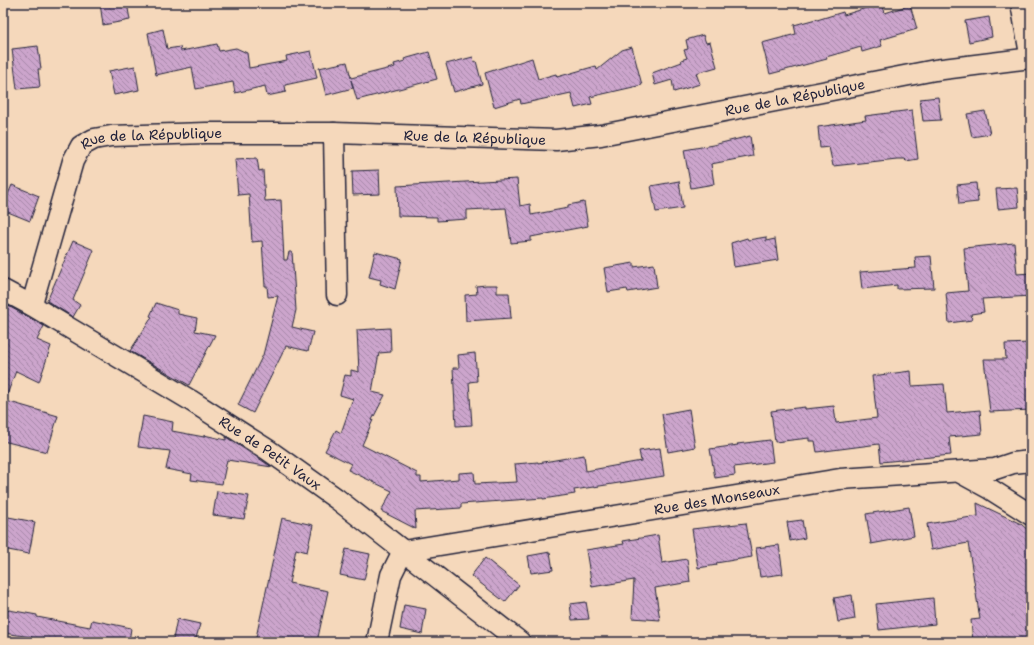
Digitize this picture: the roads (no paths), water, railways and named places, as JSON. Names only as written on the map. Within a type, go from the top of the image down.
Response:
[{"type":"main road","points":[[1022,3],[1031,54]]},
{"type":"street","name":"Rue de la République","points":[[31,305],[73,160],[81,146],[94,139],[111,136],[206,133],[334,134],[556,140],[601,135],[935,70],[1031,58]]},
{"type":"street","points":[[334,134],[337,295]]},
{"type":"street","name":"Rue de Petit Vaux","points":[[3,290],[31,305],[190,400],[268,450],[337,499],[520,642]]},
{"type":"street","name":"Rue des Monseaux","points":[[403,551],[840,479],[995,469],[1013,463],[1031,461]]},
{"type":"street","points":[[959,472],[990,489],[1031,515]]},
{"type":"street","points":[[377,642],[391,575],[403,551]]}]
